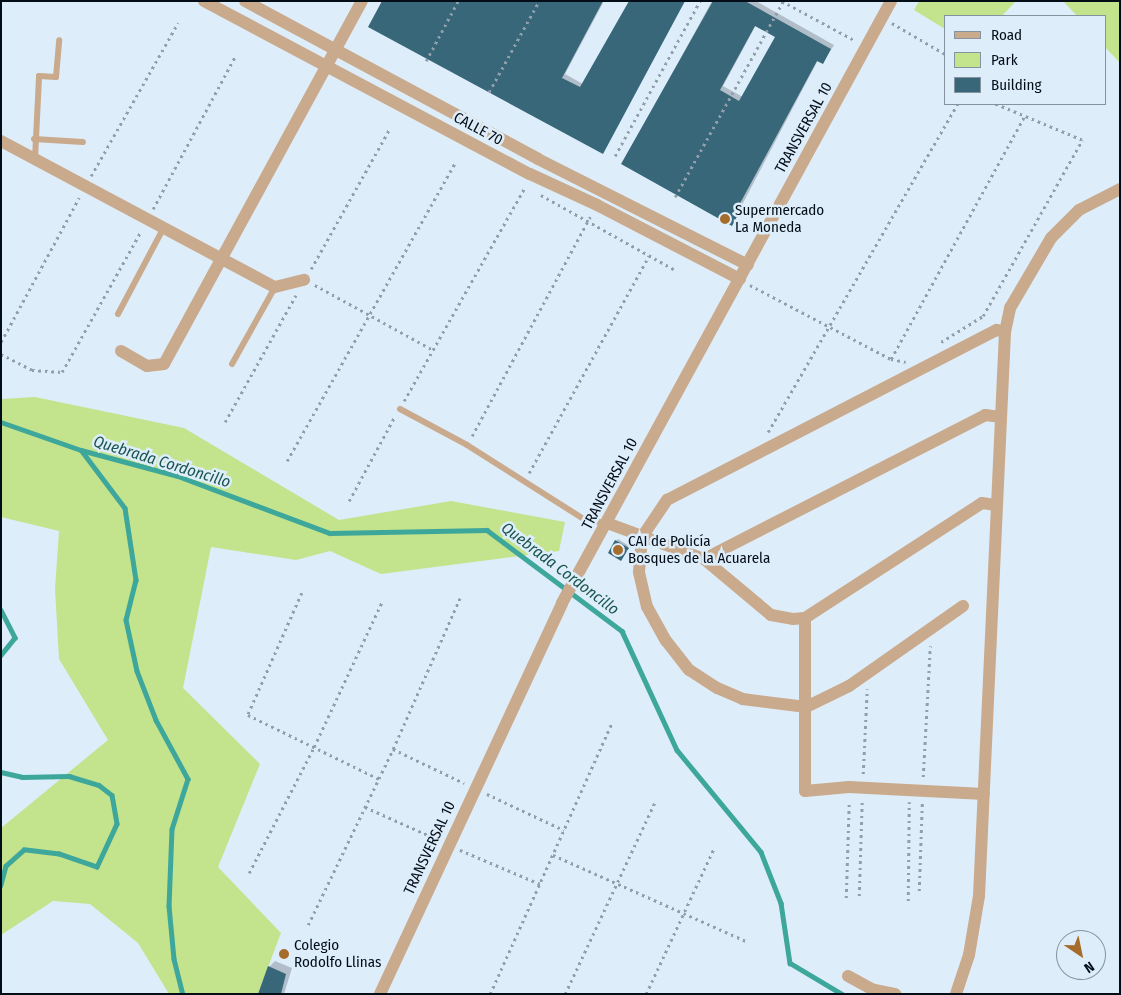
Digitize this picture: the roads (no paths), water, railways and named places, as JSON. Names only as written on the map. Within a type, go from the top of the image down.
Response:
[{"type":"street","name":"CALLE 70","points":[[204,1],[327,68],[530,174],[597,205],[740,279]]},
{"type":"street","name":"CALLE 70","points":[[245,1],[538,159],[748,265]]},
{"type":"street","points":[[121,351],[147,366],[164,364],[362,1]]},
{"type":"street","name":"TRANSVERSAL 10","points":[[380,994],[562,603],[578,577],[891,1]]},
{"type":"street","points":[[1,141],[275,287],[304,280]]},
{"type":"street","points":[[956,994],[976,924],[984,794],[1005,332],[1010,308],[1051,238],[1078,210],[1120,189]]},
{"type":"street","points":[[963,606],[850,686],[806,707],[743,699],[717,688],[689,670],[666,641],[647,607],[640,572],[642,537],[667,500],[997,330],[1005,332]]},
{"type":"street","points":[[704,560],[985,415],[1001,417]]},
{"type":"street","points":[[607,523],[704,560],[771,615],[805,618],[982,503],[997,505]]},
{"type":"street","points":[[805,618],[805,791],[849,787],[922,796],[984,794]]},
{"type":"street","points":[[848,976],[872,989],[894,994]]},
{"type":"lane","points":[[35,158],[34,139],[39,76],[56,77],[59,40]]},
{"type":"lane","points":[[34,139],[83,142]]},
{"type":"lane","points":[[118,314],[164,228]]},
{"type":"lane","points":[[232,364],[275,287]]},
{"type":"lane","points":[[400,409],[467,445],[525,480],[585,520],[607,523]]},
{"type":"waterway","name":"Quebrada Cordoncillo","points":[[1,422],[81,450],[178,476],[330,533],[487,530],[622,631],[677,750],[761,852],[781,903],[790,963],[842,994]]},
{"type":"waterway","points":[[82,451],[125,508],[136,580],[126,620],[137,671],[156,720],[188,779],[172,829],[169,906],[174,959],[183,994]]},
{"type":"waterway","points":[[1,610],[15,638],[1,655]]},
{"type":"waterway","points":[[1,772],[22,777],[69,776],[99,785],[112,795],[117,824],[97,867],[59,854],[24,850],[6,866],[1,885]]},
{"type":"place","name":"Supermercado La Moneda","points":[[725,219]]},
{"type":"place","name":"CAI de Policía Bosques de la Acuarela","points":[[618,550]]},
{"type":"place","name":"Colegio Rodolfo Llinas","points":[[284,954]]}]
